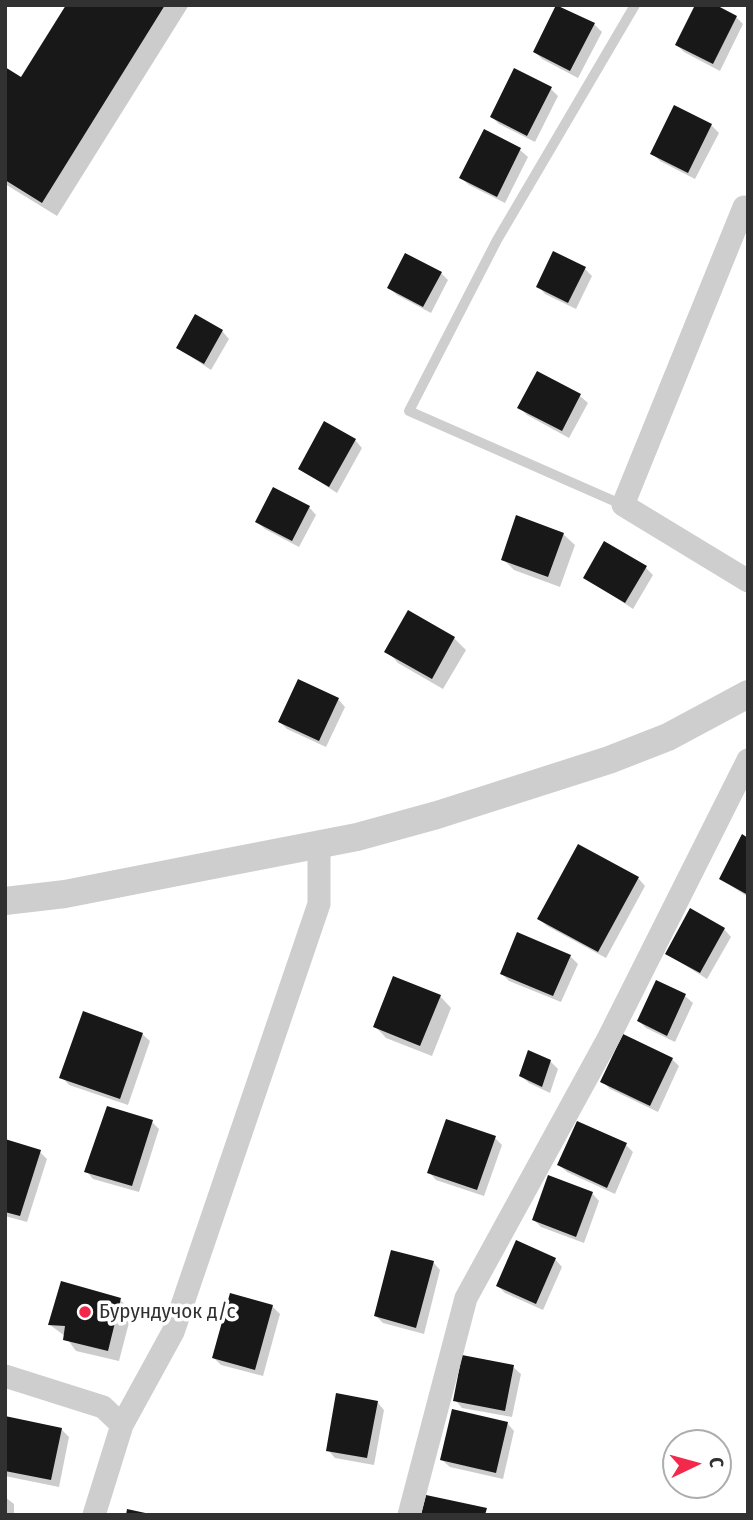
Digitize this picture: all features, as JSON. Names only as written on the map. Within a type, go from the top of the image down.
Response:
[{"type":"street","points":[[744,207],[623,505],[748,581]]},
{"type":"street","points":[[5,901],[65,894],[319,844],[437,815],[609,760],[668,737],[748,694]]},
{"type":"street","points":[[409,1515],[466,1298],[609,1037],[748,760]]},
{"type":"street","points":[[94,1515],[122,1425],[173,1332],[319,904],[319,844]]},
{"type":"street","points":[[5,1376],[103,1407],[122,1425]]},
{"type":"lane","points":[[623,505],[409,411],[496,240],[635,5]]},
{"type":"building","points":[[66,5],[165,5],[42,203],[5,180],[5,67],[21,77]]},
{"type":"building","points":[[556,5],[595,23],[570,71],[533,52]]},
{"type":"building","points":[[695,5],[716,5],[737,16],[713,64],[675,45]]},
{"type":"building","points":[[514,68],[552,87],[527,136],[490,117]]},
{"type":"building","points":[[674,105],[712,124],[688,173],[650,154]]},
{"type":"building","points":[[484,129],[521,148],[497,197],[459,178]]},
{"type":"building","points":[[553,251],[586,267],[568,303],[536,287]]},
{"type":"building","points":[[405,253],[442,272],[423,307],[387,288]]},
{"type":"building","points":[[195,314],[223,330],[204,364],[176,348]]},
{"type":"building","points":[[537,371],[581,394],[562,431],[517,408]]},
{"type":"building","points":[[324,421],[356,439],[329,487],[298,469]]},
{"type":"building","points":[[273,487],[310,506],[292,541],[255,522]]},
{"type":"building","points":[[516,515],[564,533],[548,577],[501,560]]},
{"type":"building","points":[[604,541],[647,566],[625,603],[583,578]]},
{"type":"building","points":[[408,610],[455,637],[432,679],[384,652]]},
{"type":"building","points":[[298,679],[339,698],[319,741],[278,722]]},
{"type":"building","points":[[742,834],[748,838],[748,895],[719,879]]},
{"type":"building","points":[[578,844],[639,877],[598,952],[537,919]]},
{"type":"building","points":[[690,908],[725,928],[700,973],[665,954]]},
{"type":"building","points":[[517,932],[571,955],[553,996],[500,974]]},
{"type":"building","points":[[393,976],[441,995],[420,1046],[373,1027]]},
{"type":"building","points":[[656,980],[686,994],[667,1036],[637,1021]]},
{"type":"building","points":[[83,1011],[143,1033],[120,1099],[59,1078]]},
{"type":"building","points":[[623,1034],[673,1058],[650,1106],[600,1082]]},
{"type":"building","points":[[528,1050],[551,1060],[542,1087],[519,1076]]},
{"type":"building","points":[[107,1106],[153,1120],[132,1186],[84,1172]]},
{"type":"building","points":[[446,1119],[496,1136],[477,1190],[427,1173]]},
{"type":"building","points":[[577,1121],[627,1143],[607,1188],[557,1165]]},
{"type":"building","points":[[5,1139],[41,1150],[20,1216],[5,1212]]},
{"type":"building","points":[[548,1175],[593,1192],[576,1237],[532,1220]]},
{"type":"building","points":[[516,1240],[556,1258],[536,1304],[496,1286]]},
{"type":"building","points":[[391,1250],[434,1261],[416,1328],[374,1316]]},
{"type":"building","name":"Бурундучок д/с","points":[[61,1281],[121,1298],[108,1351],[63,1340],[65,1326],[48,1325]]},
{"type":"building","points":[[230,1293],[273,1305],[255,1370],[212,1358]]},
{"type":"building","points":[[462,1355],[514,1365],[505,1411],[453,1401]]},
{"type":"building","points":[[336,1393],[378,1401],[367,1458],[326,1451]]},
{"type":"building","points":[[452,1409],[508,1422],[496,1473],[440,1460]]},
{"type":"building","points":[[5,1416],[62,1428],[51,1480],[5,1471]]},
{"type":"building","points":[[426,1495],[487,1508],[485,1515],[421,1515]]},
{"type":"building","points":[[127,1509],[150,1514],[150,1515],[126,1515]]},
{"type":"place","name":"Бурундучок д/с","points":[[85,1312]]}]
